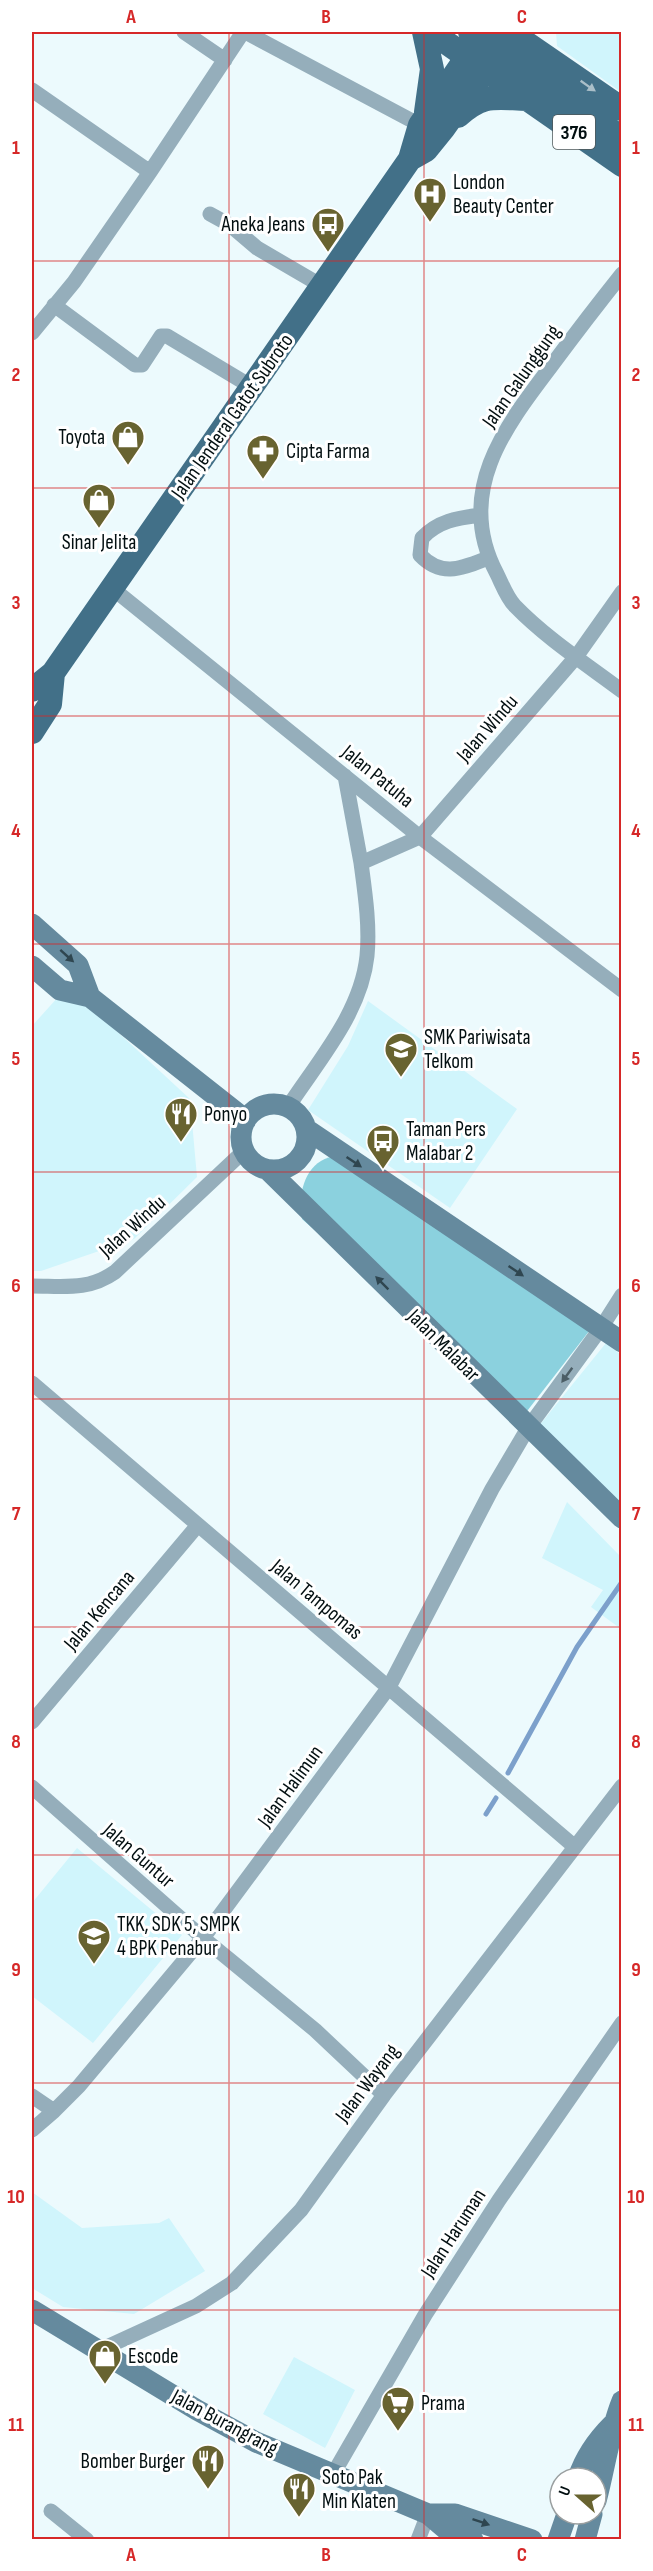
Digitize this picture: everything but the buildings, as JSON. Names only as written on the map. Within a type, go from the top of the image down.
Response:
[{"type":"main road","points":[[424,32],[432,69],[430,123],[474,102],[543,82],[540,32]]},
{"type":"main road","points":[[430,32],[476,63]]},
{"type":"main road","name":"376","points":[[470,32],[621,138]]},
{"type":"main road","name":"Jalan Jenderal Gatot Subroto","points":[[476,63],[484,32]]},
{"type":"main road","name":"Jalan Jenderal Gatot Subroto","points":[[32,690],[53,674],[410,159],[426,150],[430,123],[476,63],[511,32]]},
{"type":"main road","name":"376","points":[[511,32],[543,82],[621,165]]},
{"type":"main road","name":"376","points":[[476,63],[543,82],[621,110]]},
{"type":"main road","name":"Jalan Jenderal Gatot Subroto","points":[[32,732],[50,704],[53,674]]},
{"type":"street","points":[[184,32],[225,60]]},
{"type":"street","points":[[33,328],[74,282],[244,32],[430,123]]},
{"type":"street","points":[[32,90],[150,172]]},
{"type":"street","points":[[210,214],[230,225],[257,248],[322,286]]},
{"type":"street","name":"Jalan Galunggung","points":[[621,274],[513,417],[491,458],[482,489],[480,515],[481,534],[488,558],[513,604],[621,691]]},
{"type":"street","points":[[54,305],[135,364],[142,365],[161,336],[167,336],[252,387]]},
{"type":"street","points":[[480,515],[450,520],[432,527],[422,538],[420,555],[429,564],[441,569],[460,568],[488,558]]},
{"type":"street","name":"Jalan Patuha","points":[[112,588],[420,837],[621,990]]},
{"type":"street","name":"Jalan Windu","points":[[361,863],[420,837],[576,657],[621,592]]},
{"type":"street","points":[[288,1107],[349,1014],[359,989],[367,957],[361,863],[345,776]]},
{"type":"street","points":[[32,924],[78,965],[90,997]]},
{"type":"street","points":[[32,966],[60,990],[90,997],[246,1120]]},
{"type":"street","points":[[269,1104],[288,1107],[300,1116],[306,1130],[305,1148],[301,1156],[286,1168],[268,1170],[254,1164],[244,1151],[241,1135],[246,1120],[252,1112],[269,1104]]},
{"type":"street","points":[[306,1130],[621,1342]]},
{"type":"street","name":"Jalan Windu","points":[[33,1288],[91,1285],[102,1281],[115,1272],[244,1151]]},
{"type":"street","name":"Jalan Malabar","points":[[268,1170],[621,1518]]},
{"type":"street","name":"Jalan Halimun","points":[[32,2130],[54,2111],[203,1938],[388,1687],[492,1489],[528,1428],[601,1328],[621,1294]]},
{"type":"street","name":"Jalan Tampomas","points":[[32,1383],[575,1847]]},
{"type":"street","name":"Jalan Kencana","points":[[32,1722],[198,1525]]},
{"type":"street","name":"Jalan Wayang","points":[[100,2350],[196,2306],[232,2283],[301,2210],[384,2095],[621,1786]]},
{"type":"street","name":"Jalan Guntur","points":[[32,1787],[203,1938],[315,2031],[384,2095]]},
{"type":"street","name":"Jalan Haruman","points":[[332,2476],[425,2315],[500,2200],[621,2023]]},
{"type":"street","points":[[32,2096],[54,2111]]},
{"type":"street","name":"Jalan Burangrang","points":[[32,2310],[256,2442],[332,2476],[428,2514],[448,2531],[473,2540]]},
{"type":"street","points":[[605,2466],[611,2442],[612,2425],[621,2402]]},
{"type":"street","points":[[582,2466],[597,2440],[612,2425]]},
{"type":"street","points":[[51,2511],[70,2535],[87,2540]]},
{"type":"street","points":[[418,2540],[428,2514]]},
{"type":"street","name":"Jalan Burangrang","points":[[428,2514],[455,2514],[532,2540]]},
{"type":"shaded area","points":[[556,32],[621,32],[621,92],[557,46]]},
{"type":"shaded area","points":[[68,986],[190,1099],[197,1177],[134,1239],[41,1271],[32,1271],[32,1026]]},
{"type":"shaded area","name":"SMK Pariwisata Telkom","points":[[368,1001],[517,1109],[450,1208],[308,1110],[348,1046]]},
{"type":"shaded area","points":[[338,1156],[590,1330],[524,1415],[302,1219],[301,1198],[306,1178],[318,1163]]},
{"type":"shaded area","points":[[606,1343],[621,1355],[621,1506],[538,1427]]},
{"type":"shaded area","points":[[567,1502],[621,1557],[621,1629],[591,1607],[603,1590],[542,1558]]},
{"type":"shaded area","name":"TKK, SDK 5, SMPK 4 BPK Penabur","points":[[77,1848],[182,1935],[93,2043],[32,1996],[32,1903]]},
{"type":"shaded area","points":[[32,2192],[82,2228],[159,2223],[169,2218],[205,2271],[134,2314],[63,2307],[32,2288]]},
{"type":"shaded area","points":[[294,2357],[355,2390],[325,2448],[263,2414]]},
{"type":"waterway","points":[[508,1773],[577,1647],[622,1582]]},
{"type":"waterway","points":[[486,1814],[496,1798]]},
{"type":"place","name":"London Beauty Center","points":[[430,223]]},
{"type":"place","name":"Aneka Jeans","points":[[328,253]]},
{"type":"place","name":"Toyota","points":[[128,466]]},
{"type":"place","name":"Cipta Farma","points":[[263,480]]},
{"type":"place","name":"Sinar Jelita","points":[[99,529]]},
{"type":"place","name":"SMK Pariwisata Telkom","points":[[401,1078]]},
{"type":"place","name":"Ponyo","points":[[181,1143]]},
{"type":"place","name":"Taman Pers Malabar 2","points":[[383,1170]]},
{"type":"place","name":"TKK, SDK 5, SMPK 4 BPK Penabur","points":[[94,1965]]},
{"type":"place","name":"Escode","points":[[105,2385]]},
{"type":"place","name":"Prama","points":[[398,2432]]},
{"type":"place","name":"Bomber Burger","points":[[208,2490]]},
{"type":"place","name":"Soto Pak Min Klaten","points":[[299,2518]]}]
